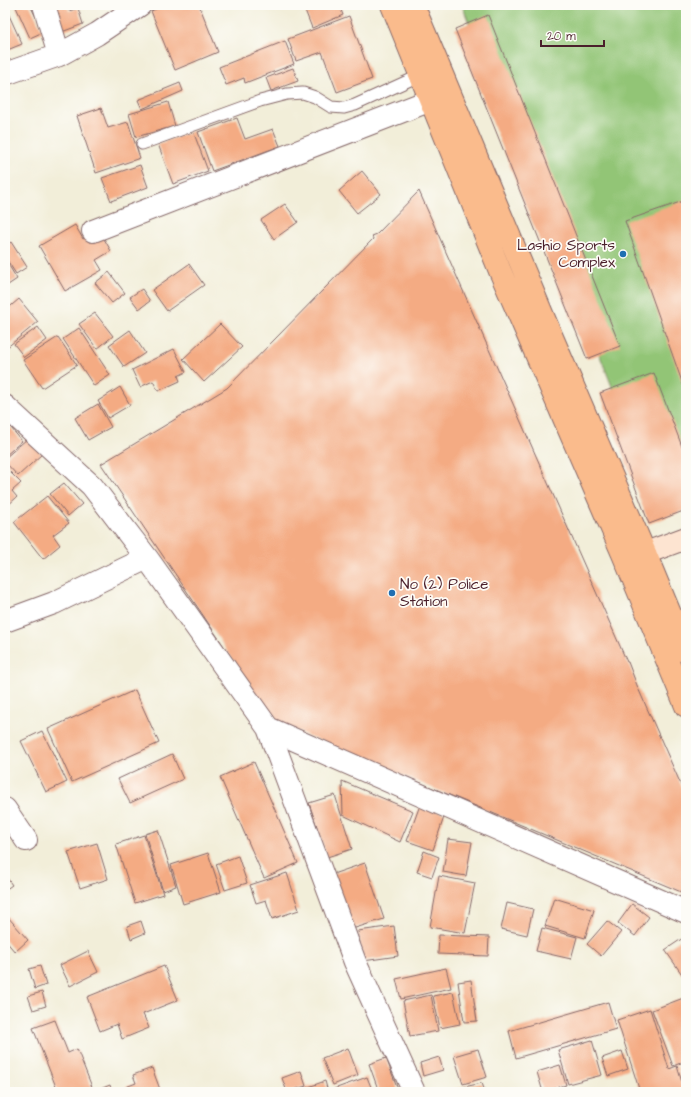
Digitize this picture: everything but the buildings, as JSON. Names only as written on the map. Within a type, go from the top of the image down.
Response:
[{"type":"main road","points":[[392,5],[500,271],[636,557],[686,652]]},
{"type":"main road","points":[[413,5],[545,321],[636,557],[686,706]]},
{"type":"street","points":[[44,5],[59,55]]},
{"type":"street","points":[[5,74],[59,55],[96,34],[140,5]]},
{"type":"street","points":[[93,231],[430,100]]},
{"type":"street","points":[[5,406],[92,486],[147,558],[268,728],[355,962],[414,1092]]},
{"type":"street","points":[[636,557],[686,538]]},
{"type":"street","points":[[5,621],[54,603],[147,558]]},
{"type":"street","points":[[268,728],[686,912]]},
{"type":"street","points":[[5,810],[26,840]]},
{"type":"lane","points":[[142,144],[260,101],[287,94],[303,93],[315,97],[331,107],[344,108],[356,106],[421,75]]},
{"type":"green space","name":"Lashio Sports Complex","points":[[462,5],[686,5],[686,503],[661,511]]},
{"type":"place","name":"Lashio Sports Complex","points":[[623,254]]},
{"type":"place","name":"No (2) Police Station","points":[[392,593]]}]
